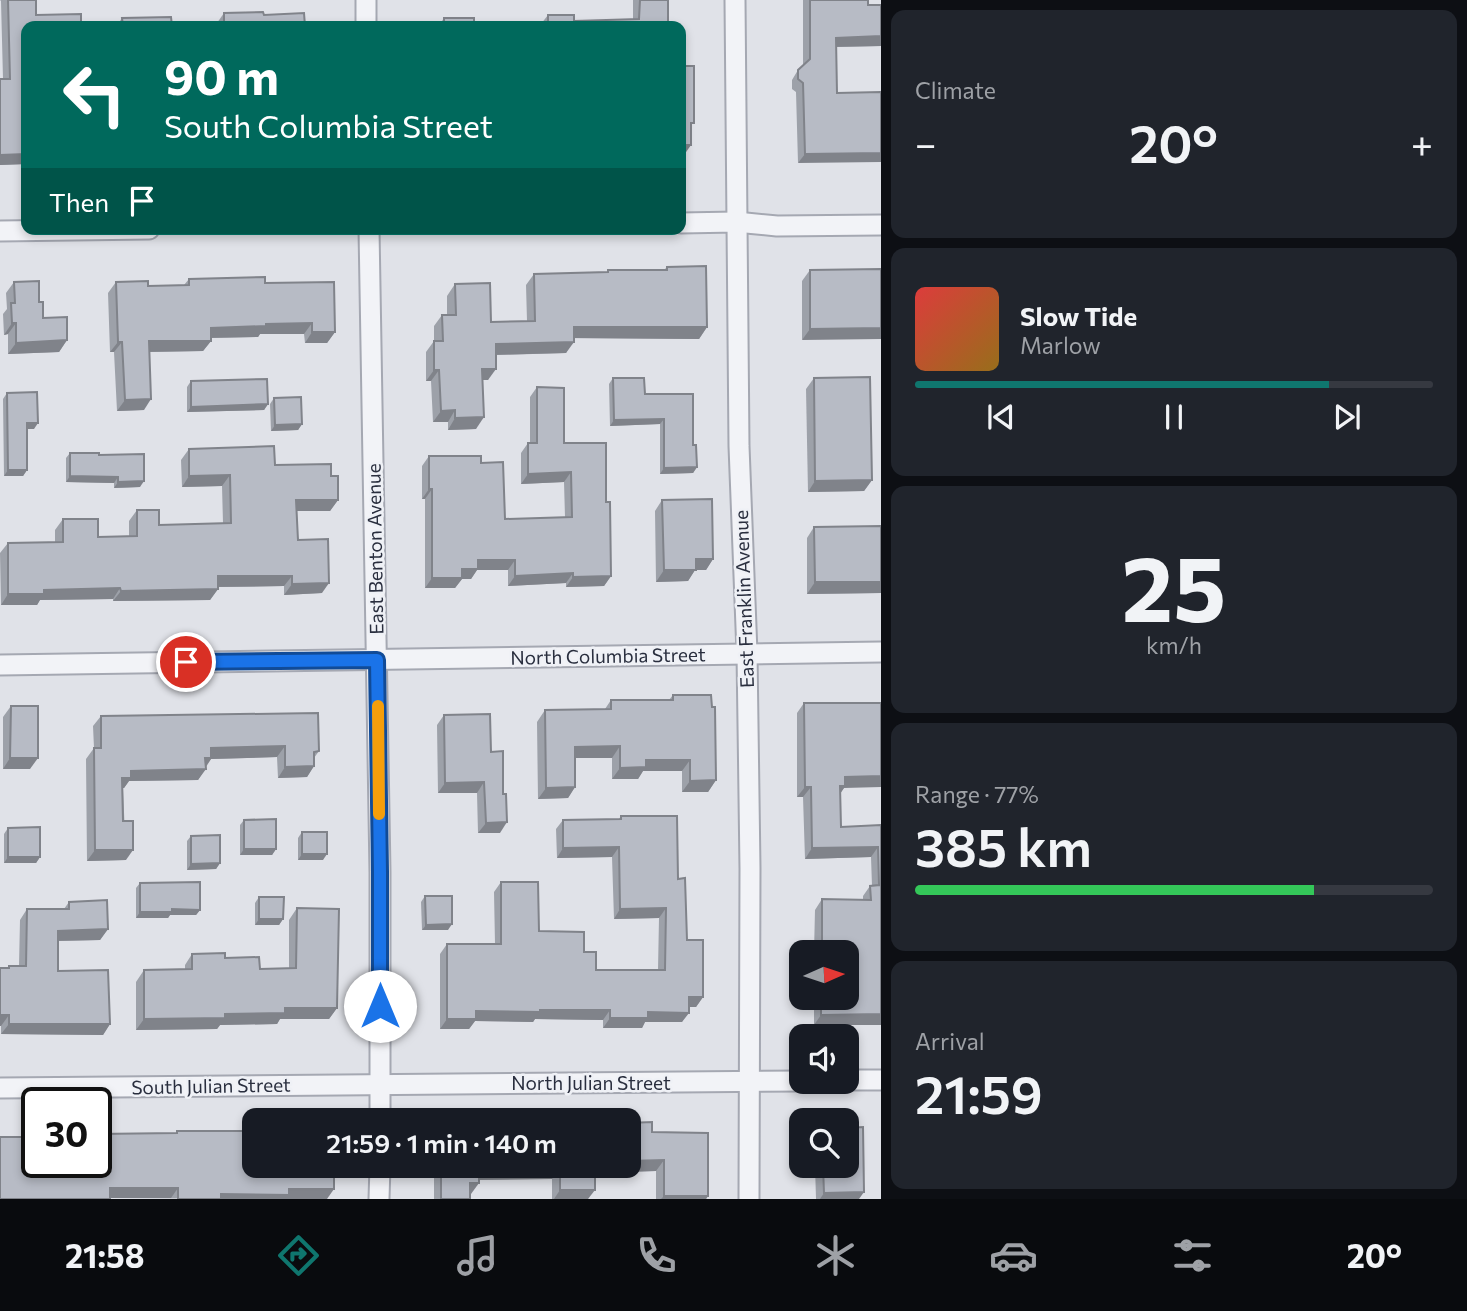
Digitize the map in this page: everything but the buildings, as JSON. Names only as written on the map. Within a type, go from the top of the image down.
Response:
[{"type":"street","points":[[366,0],[366,21]]},
{"type":"street","name":"East Franklin Avenue","points":[[735,0],[739,446],[747,653],[750,868],[749,1199]]},
{"type":"street","points":[[686,223],[736,222],[778,226],[881,225]]},
{"type":"street","points":[[0,231],[21,231]]},
{"type":"street","name":"East Benton Avenue","points":[[369,235],[380,872],[380,1108]]},
{"type":"street","name":"North Columbia Street","points":[[0,665],[881,652]]},
{"type":"street","points":[[859,1080],[881,1080]]},
{"type":"street","name":"North Julian Street","points":[[380,1084],[789,1081]]},
{"type":"street","name":"South Julian Street","points":[[0,1088],[380,1084]]},
{"type":"street","points":[[379,1199],[380,1178]]},
{"type":"slow traffic","points":[[378,706],[379,814]]},
{"type":"route","points":[[186,662],[377,660],[380,1006]]}]
